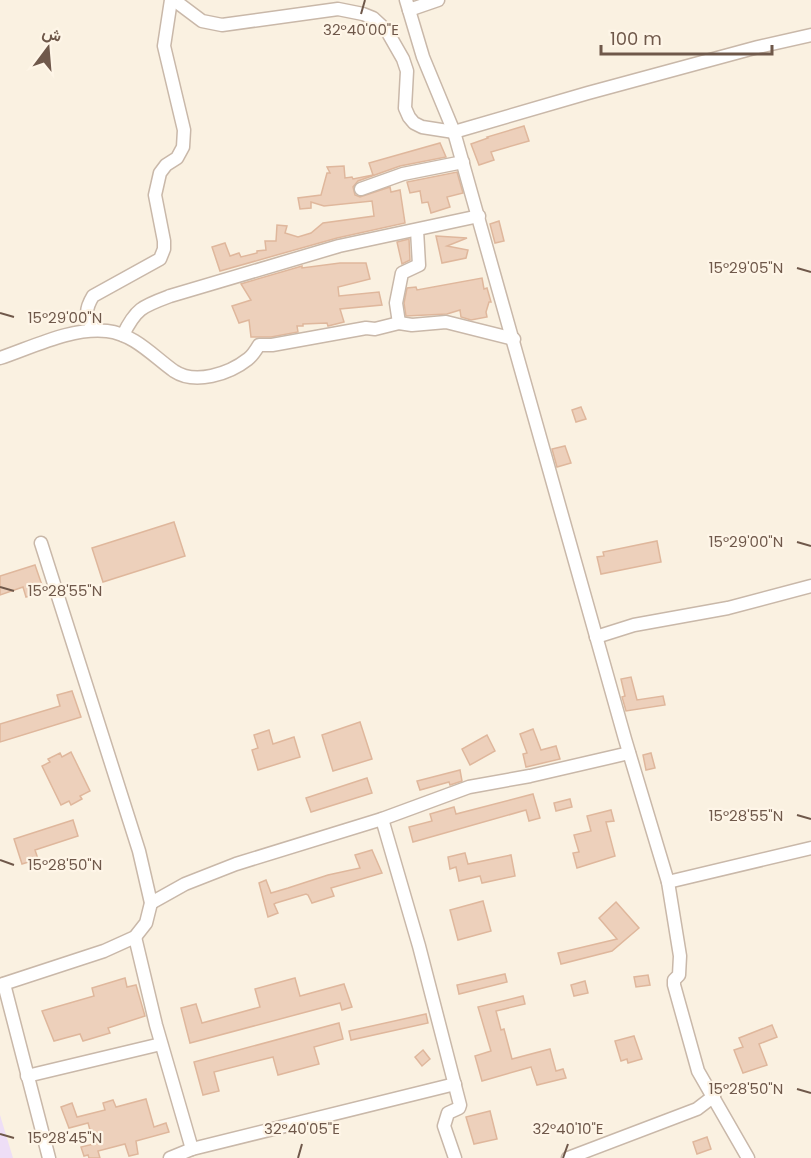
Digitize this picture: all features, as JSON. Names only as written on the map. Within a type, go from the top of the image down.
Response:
[{"type":"street","points":[[94,330],[87,317],[87,306],[93,296],[159,259],[164,249],[155,195],[156,187],[160,173],[181,153],[184,130],[164,46],[173,0],[202,21],[222,25],[338,9],[373,18],[387,31],[403,59],[407,71],[405,108],[409,117],[422,127],[454,132],[588,93],[811,35]]},
{"type":"street","points":[[438,0],[408,5],[423,57],[454,132],[463,162],[629,753],[668,882],[681,961],[679,975],[674,980],[674,985],[698,1071],[748,1158]]},
{"type":"street","points":[[361,189],[403,174],[463,162]]},
{"type":"street","points":[[123,335],[138,311],[148,304],[170,296],[339,246],[479,216]]},
{"type":"street","points":[[399,323],[396,303],[402,273],[419,265],[417,230]]},
{"type":"street","points":[[0,358],[71,334],[94,330],[110,331],[123,335],[147,349],[176,372],[188,376],[210,377],[227,372],[248,359],[259,345],[272,345],[399,323],[412,325],[446,322],[513,339]]},
{"type":"street","points":[[41,543],[139,851],[151,903],[146,923],[135,937],[104,951],[2,985],[49,1158]]},
{"type":"street","points":[[596,637],[634,625],[728,608],[811,586]]},
{"type":"street","points":[[151,903],[185,884],[236,864],[382,819],[469,787],[530,776],[629,753]]},
{"type":"street","points":[[382,819],[419,946],[460,1105],[459,1108],[448,1113],[444,1126],[455,1158]]},
{"type":"street","points":[[668,882],[811,848]]},
{"type":"street","points":[[135,937],[161,1044],[192,1149]]},
{"type":"street","points":[[27,1076],[161,1044]]},
{"type":"street","points":[[170,1158],[192,1149],[455,1084]]},
{"type":"street","points":[[568,1158],[697,1109],[714,1096]]},
{"type":"shaded area","points":[[0,1115],[13,1158],[0,1158]]},
{"type":"building","points":[[524,126],[529,141],[491,152],[494,160],[479,165],[471,144]]},
{"type":"building","points":[[440,143],[446,157],[400,166],[358,181],[353,187],[355,195],[360,197],[390,187],[391,192],[400,190],[405,223],[337,238],[220,271],[212,247],[225,243],[230,256],[239,253],[241,257],[266,250],[265,241],[276,241],[277,225],[287,226],[285,233],[298,237],[311,233],[323,223],[374,216],[372,201],[324,206],[311,202],[311,208],[300,209],[298,198],[321,195],[327,173],[330,173],[327,167],[344,166],[345,178],[352,177],[353,179],[373,175],[369,163]]},
{"type":"building","points":[[457,172],[463,193],[447,197],[450,207],[431,213],[428,202],[422,203],[420,191],[410,193],[407,182]]},
{"type":"building","points":[[499,221],[504,241],[495,243],[490,224]]},
{"type":"building","points":[[436,236],[467,238],[447,246],[468,250],[466,258],[442,263]]},
{"type":"building","points":[[409,239],[410,260],[402,264],[397,242]]},
{"type":"building","points":[[340,263],[366,263],[370,279],[338,287],[339,296],[379,292],[382,305],[340,309],[344,322],[328,326],[327,323],[303,324],[303,326],[297,326],[298,332],[271,337],[251,337],[249,320],[239,323],[232,306],[251,300],[241,284],[302,266],[302,268]]},
{"type":"building","points":[[482,278],[484,289],[487,288],[491,302],[486,312],[487,317],[471,320],[461,317],[460,310],[447,314],[406,316],[404,303],[407,288],[416,287],[417,290]]},
{"type":"building","points":[[581,407],[586,419],[576,422],[572,410]]},
{"type":"building","points":[[565,446],[571,463],[557,467],[552,449]]},
{"type":"building","points":[[174,522],[185,556],[103,582],[92,548]]},
{"type":"building","points":[[657,541],[661,562],[601,574],[597,557],[604,556],[603,552]]},
{"type":"building","points":[[35,565],[44,591],[26,597],[23,587],[0,595],[0,576]]},
{"type":"building","points":[[631,677],[637,700],[663,696],[665,705],[626,711],[621,679]]},
{"type":"building","points":[[72,691],[81,717],[0,742],[0,724],[60,706],[57,695]]},
{"type":"building","points":[[360,722],[372,759],[333,771],[322,735]]},
{"type":"building","points":[[533,729],[541,750],[556,746],[560,759],[526,767],[523,754],[527,753],[520,734]]},
{"type":"building","points":[[269,730],[273,744],[294,737],[300,757],[258,770],[252,750],[258,748],[254,735]]},
{"type":"building","points":[[487,735],[495,751],[470,765],[462,749]]},
{"type":"building","points":[[71,752],[90,791],[80,796],[82,799],[71,805],[69,801],[61,805],[42,766],[50,762],[48,759],[60,753],[62,757]]},
{"type":"building","points":[[651,753],[655,768],[646,770],[643,755]]},
{"type":"building","points":[[460,770],[462,781],[420,790],[417,781]]},
{"type":"building","points":[[367,778],[372,793],[311,812],[306,798]]},
{"type":"building","points":[[533,794],[540,818],[529,821],[526,810],[413,842],[409,827],[432,821],[430,814],[454,807],[456,814]]},
{"type":"building","points":[[570,799],[572,807],[556,811],[554,803]]},
{"type":"building","points":[[611,810],[614,821],[606,822],[615,856],[577,868],[573,853],[579,852],[574,835],[591,831],[587,816]]},
{"type":"building","points":[[73,820],[78,836],[35,850],[38,859],[22,864],[14,839]]},
{"type":"building","points":[[372,850],[382,873],[331,888],[334,896],[312,903],[306,894],[276,903],[274,904],[278,913],[268,917],[259,883],[266,880],[271,893],[328,875],[360,868],[355,855]]},
{"type":"building","points":[[465,853],[468,864],[511,855],[515,876],[482,883],[480,876],[459,881],[456,867],[450,869],[448,857]]},
{"type":"building","points":[[483,901],[491,931],[458,940],[450,910]]},
{"type":"building","points":[[616,902],[639,928],[612,951],[561,964],[558,953],[617,939],[599,918]]},
{"type":"building","points":[[505,974],[507,982],[459,994],[457,985]]},
{"type":"building","points":[[648,975],[650,985],[636,987],[634,977]]},
{"type":"building","points":[[125,978],[127,987],[136,985],[145,1016],[108,1028],[110,1033],[83,1041],[80,1034],[54,1041],[42,1011],[94,996],[92,988]]},
{"type":"building","points":[[295,978],[300,996],[344,984],[352,1007],[342,1010],[340,1003],[190,1043],[181,1008],[196,1004],[202,1023],[260,1007],[255,989]]},
{"type":"building","points":[[585,981],[588,993],[574,996],[571,985]]},
{"type":"building","points":[[523,996],[525,1004],[496,1011],[501,1030],[504,1029],[512,1059],[550,1049],[556,1071],[563,1069],[566,1078],[537,1085],[531,1067],[482,1081],[475,1056],[491,1051],[478,1007]]},
{"type":"building","points":[[426,1014],[428,1023],[351,1040],[349,1031]]},
{"type":"building","points":[[339,1023],[343,1039],[314,1047],[319,1064],[278,1075],[273,1057],[214,1072],[219,1091],[203,1095],[194,1062]]},
{"type":"building","points":[[772,1025],[777,1037],[759,1044],[767,1065],[743,1073],[734,1050],[743,1047],[739,1038]]},
{"type":"building","points":[[634,1036],[642,1059],[628,1063],[627,1059],[621,1061],[615,1041]]},
{"type":"building","points":[[423,1050],[430,1059],[422,1066],[415,1057]]},
{"type":"building","points":[[146,1099],[154,1127],[166,1123],[169,1132],[136,1141],[138,1154],[129,1156],[125,1144],[98,1151],[100,1158],[84,1156],[81,1147],[94,1144],[88,1123],[69,1128],[61,1107],[72,1103],[77,1117],[105,1110],[103,1103],[113,1100],[116,1107]]},
{"type":"building","points":[[490,1111],[497,1139],[474,1144],[466,1117]]},
{"type":"building","points":[[707,1137],[711,1149],[697,1154],[693,1142]]}]
